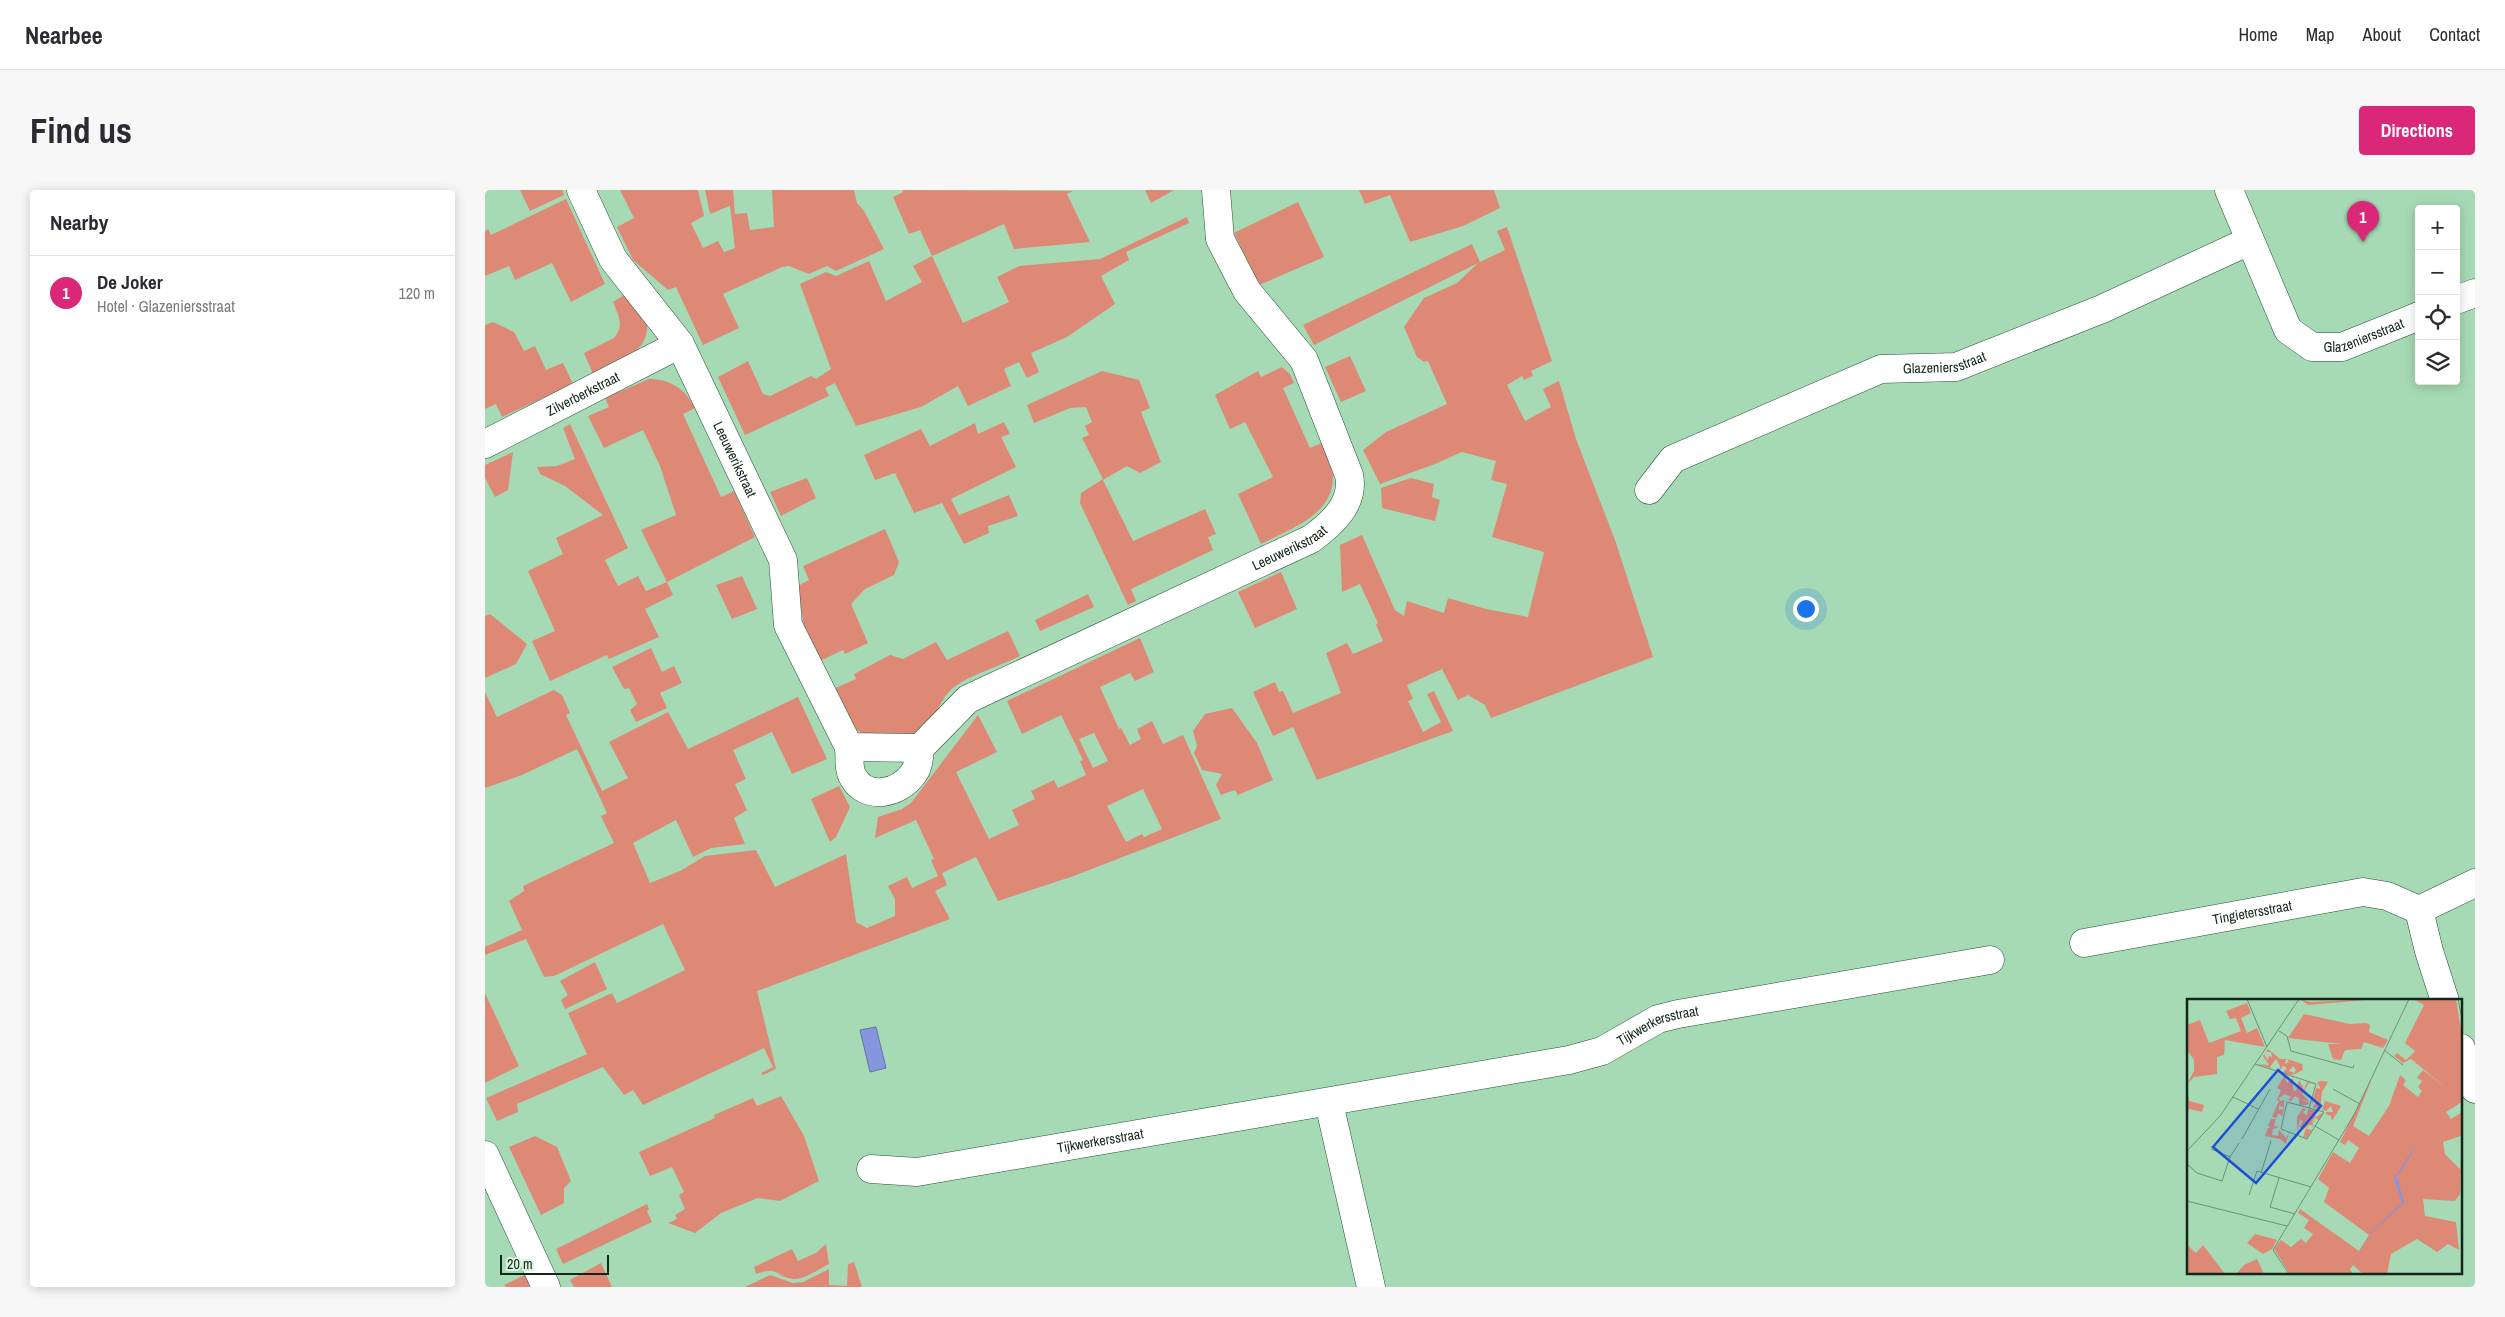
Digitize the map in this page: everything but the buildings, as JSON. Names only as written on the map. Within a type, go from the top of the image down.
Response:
[{"type":"street","name":"Leeuwerikstraat","points":[[581,190],[613,259],[680,344],[783,560],[788,625],[849,746],[851,775],[858,785],[867,792],[897,789],[914,774],[918,764],[919,748],[968,699],[1311,538],[1333,520],[1347,501],[1352,488],[1349,475],[1304,360],[1247,292],[1220,239],[1216,190]]},
{"type":"street","name":"Glazeniersstraat","points":[[2229,190],[2288,330],[2312,347],[2342,347],[2415,318]]},
{"type":"street","name":"Glazeniersstraat","points":[[1649,490],[1673,459],[1881,370],[1956,367],[2102,309],[2249,241]]},
{"type":"street","points":[[2460,299],[2475,293]]},
{"type":"street","name":"Zilverberkstraat","points":[[485,444],[680,344]]},
{"type":"street","points":[[849,746],[919,748]]},
{"type":"street","points":[[2444,999],[2429,951],[2419,910],[2475,883]]},
{"type":"street","name":"Tingietersstraat","points":[[2084,943],[2363,892],[2387,896],[2419,910]]},
{"type":"street","name":"Tijkwerkersstraat","points":[[871,1169],[917,1172],[1329,1103],[1569,1060],[1602,1051],[1657,1019],[1678,1014],[1990,960]]},
{"type":"street","points":[[2463,1054],[2475,1089]]},
{"type":"street","points":[[1329,1103],[1371,1287]]},
{"type":"street","points":[[485,1155],[546,1287]]},
{"type":"shaded area","points":[[520,190],[562,190],[564,195],[530,211]]},
{"type":"shaded area","points":[[620,190],[698,190],[704,216],[691,223],[703,248],[718,241],[724,252],[735,248],[730,206],[710,214],[705,190],[733,190],[735,214],[747,213],[750,230],[774,227],[772,190],[854,190],[857,203],[864,211],[884,249],[836,271],[827,266],[809,274],[789,266],[782,267],[723,294],[739,328],[703,345],[676,287],[668,290],[633,260],[617,227],[634,218]]},
{"type":"shaded area","points":[[902,190],[1073,191],[1067,194],[1090,242],[1014,249],[1004,224],[932,256],[920,230],[909,234],[893,197],[903,192]]},
{"type":"shaded area","points":[[1145,190],[1174,190],[1151,203]]},
{"type":"shaded area","points":[[1359,190],[1494,190],[1500,208],[1463,226],[1410,242],[1390,195],[1365,204]]},
{"type":"shaded area","points":[[566,199],[605,284],[571,302],[552,263],[515,280],[509,266],[485,276],[485,231],[488,229],[491,235]]},
{"type":"shaded area","points":[[1298,202],[1324,257],[1259,285],[1234,233]]},
{"type":"shaded area","points":[[1187,217],[1189,223],[1126,252],[1129,260],[1101,276],[1115,304],[1067,337],[1031,353],[1039,372],[1027,378],[1019,362],[1004,369],[1011,386],[968,406],[958,386],[921,407],[856,426],[835,383],[825,388],[829,396],[745,435],[718,377],[748,361],[763,394],[770,396],[811,376],[816,379],[831,369],[800,284],[826,272],[836,276],[869,261],[886,301],[922,282],[913,266],[932,256],[963,323],[1009,302],[997,277],[1019,266],[1100,259]]},
{"type":"shaded area","points":[[1507,227],[1552,361],[1531,371],[1533,376],[1524,380],[1522,376],[1507,385],[1525,421],[1551,407],[1543,389],[1559,381],[1576,439],[1615,540],[1653,657],[1491,718],[1485,705],[1468,695],[1458,700],[1442,669],[1407,685],[1413,699],[1408,701],[1423,732],[1441,722],[1427,694],[1434,691],[1453,731],[1317,780],[1293,727],[1273,736],[1253,692],[1275,682],[1279,692],[1283,691],[1293,713],[1341,693],[1326,653],[1347,643],[1353,654],[1383,641],[1376,625],[1378,623],[1360,584],[1342,592],[1340,545],[1362,535],[1395,610],[1404,616],[1407,601],[1444,613],[1448,598],[1486,609],[1528,617],[1544,552],[1492,537],[1507,484],[1491,480],[1496,461],[1462,452],[1380,484],[1363,450],[1386,432],[1447,404],[1428,361],[1424,362],[1417,357],[1404,327],[1424,298],[1457,283],[1478,263],[1314,345],[1303,325],[1472,244],[1480,262],[1505,250],[1497,231]]},
{"type":"shaded area","points":[[626,294],[647,323],[643,342],[629,356],[593,374],[584,353],[614,338],[617,334],[620,325],[613,302]]},
{"type":"shaded area","points":[[493,322],[514,332],[524,351],[535,346],[546,370],[563,363],[573,384],[502,417],[496,404],[485,409],[485,325]]},
{"type":"shaded area","points":[[1350,356],[1366,391],[1341,402],[1325,367]]},
{"type":"shaded area","points":[[1282,367],[1290,374],[1294,383],[1283,388],[1310,448],[1322,443],[1332,468],[1333,484],[1329,497],[1311,517],[1261,544],[1238,494],[1273,477],[1245,422],[1230,429],[1215,395],[1258,371],[1261,377]]},
{"type":"shaded area","points":[[1102,371],[1139,380],[1150,408],[1141,412],[1161,462],[1140,473],[1127,466],[1103,480],[1133,541],[1205,509],[1216,534],[1208,537],[1213,550],[1131,589],[1136,601],[1128,605],[1080,503],[1081,493],[1103,479],[1082,438],[1089,435],[1085,426],[1092,422],[1086,407],[1070,408],[1034,423],[1027,405]]},
{"type":"shaded area","points":[[649,379],[671,383],[687,395],[695,408],[683,414],[721,497],[734,491],[755,537],[667,582],[641,530],[676,515],[660,466],[643,430],[604,448],[588,416],[609,407],[605,398]]},
{"type":"shaded area","points":[[1004,422],[1010,434],[1001,437],[1016,467],[951,499],[959,515],[1009,495],[1018,516],[988,526],[989,533],[964,544],[942,503],[914,513],[895,473],[875,480],[864,455],[921,429],[930,446],[975,423],[978,434]]},
{"type":"shaded area","points":[[570,424],[628,548],[605,560],[618,586],[638,576],[646,591],[667,582],[673,595],[645,609],[659,637],[609,659],[607,655],[550,681],[532,641],[555,631],[528,571],[563,554],[556,538],[603,515],[565,486],[540,474],[537,467],[557,466],[575,459],[563,428]]},
{"type":"shaded area","points":[[513,452],[508,490],[495,497],[485,478],[485,465]]},
{"type":"shaded area","points":[[807,478],[816,498],[781,516],[770,492]]},
{"type":"shaded area","points":[[1411,478],[1434,484],[1432,497],[1440,500],[1435,521],[1382,508],[1381,488]]},
{"type":"shaded area","points":[[885,529],[899,562],[894,575],[865,589],[851,604],[868,643],[845,654],[843,650],[820,661],[805,634],[798,586],[809,580],[803,566]]},
{"type":"shaded area","points":[[1281,572],[1297,609],[1255,628],[1238,592]]},
{"type":"shaded area","points":[[742,576],[757,609],[732,619],[716,585]]},
{"type":"shaded area","points":[[1088,594],[1094,607],[1040,631],[1035,620]]},
{"type":"shaded area","points":[[490,614],[527,644],[516,664],[485,678],[485,616]]},
{"type":"shaded area","points":[[1008,631],[1020,656],[978,674],[954,687],[950,690],[928,724],[910,736],[899,739],[878,739],[857,730],[844,716],[831,690],[856,679],[854,674],[890,655],[903,659],[936,642],[947,660]]},
{"type":"shaded area","points":[[1140,638],[1154,672],[1135,681],[1130,673],[1100,687],[1119,729],[1121,728],[1130,745],[1141,739],[1137,729],[1152,721],[1163,744],[1183,735],[1221,819],[1071,877],[998,901],[976,857],[942,873],[947,885],[935,891],[950,919],[757,991],[776,1069],[763,1075],[761,1073],[773,1067],[764,1048],[643,1105],[633,1090],[624,1095],[603,1067],[517,1104],[518,1112],[497,1121],[486,1098],[587,1054],[568,1013],[612,993],[617,1003],[685,970],[663,924],[554,976],[544,977],[526,939],[485,955],[485,947],[522,930],[509,901],[524,891],[523,886],[614,843],[601,816],[607,813],[577,749],[522,775],[485,788],[485,692],[497,717],[554,690],[562,695],[570,713],[566,715],[602,791],[628,778],[609,742],[668,712],[688,749],[798,697],[827,759],[792,774],[772,732],[733,750],[746,779],[735,784],[747,810],[734,818],[745,844],[711,848],[693,857],[676,820],[633,843],[650,883],[680,871],[705,856],[756,850],[775,887],[846,854],[856,922],[867,928],[895,916],[895,899],[888,886],[907,877],[912,888],[938,876],[931,860],[934,859],[916,820],[875,838],[878,817],[902,809],[911,803],[978,715],[997,752],[956,772],[989,839],[1019,825],[1012,810],[1035,799],[1031,791],[1054,780],[1058,788],[1086,775],[1080,761],[1083,760],[1061,715],[1022,734],[1007,701]],"holes":[[[1094,733],[1108,761],[1093,768],[1079,739]],[[1143,789],[1162,829],[1144,837],[1142,834],[1126,842],[1107,806]]]},
{"type":"shaded area","points":[[651,648],[662,672],[674,666],[682,683],[660,693],[667,708],[636,722],[630,710],[637,704],[629,688],[624,689],[612,667]]},
{"type":"shaded area","points":[[1232,708],[1257,743],[1273,780],[1238,795],[1235,790],[1221,795],[1216,785],[1222,774],[1202,770],[1194,753],[1197,746],[1193,731],[1205,714]]},
{"type":"shaded area","points":[[839,786],[850,807],[836,837],[830,842],[811,799]]},
{"type":"shaded area","points":[[595,962],[607,989],[565,1009],[561,1000],[568,995],[560,981]]},
{"type":"shaded area","points":[[485,993],[519,1066],[485,1083]]},
{"type":"shaded area","points":[[781,1096],[804,1136],[819,1181],[780,1201],[758,1198],[721,1213],[695,1233],[668,1223],[677,1219],[675,1215],[685,1209],[679,1195],[684,1192],[672,1167],[650,1176],[639,1152],[715,1118],[714,1115],[753,1098],[757,1106]]},
{"type":"shaded area","points":[[535,1136],[557,1147],[571,1181],[564,1188],[564,1203],[541,1215],[509,1147]]},
{"type":"shaded area","points":[[647,1204],[649,1209],[647,1211],[652,1222],[563,1264],[556,1249]]},
{"type":"shaded area","points":[[826,1244],[829,1264],[807,1276],[793,1279],[769,1271],[756,1274],[754,1267],[792,1249],[798,1261],[816,1253]]},
{"type":"shaded area","points":[[854,1262],[862,1287],[745,1287],[770,1275],[793,1283],[803,1282],[829,1269],[829,1285],[847,1286],[848,1264]]},
{"type":"shaded area","points":[[601,1263],[612,1287],[574,1287],[570,1280]]},
{"type":"shaded area","points":[[529,1273],[535,1287],[506,1287],[504,1285]]},
{"type":"water","points":[[876,1027],[886,1068],[870,1072],[860,1030]]},
{"type":"place","name":"De Joker","points":[[2363,242]]}]
